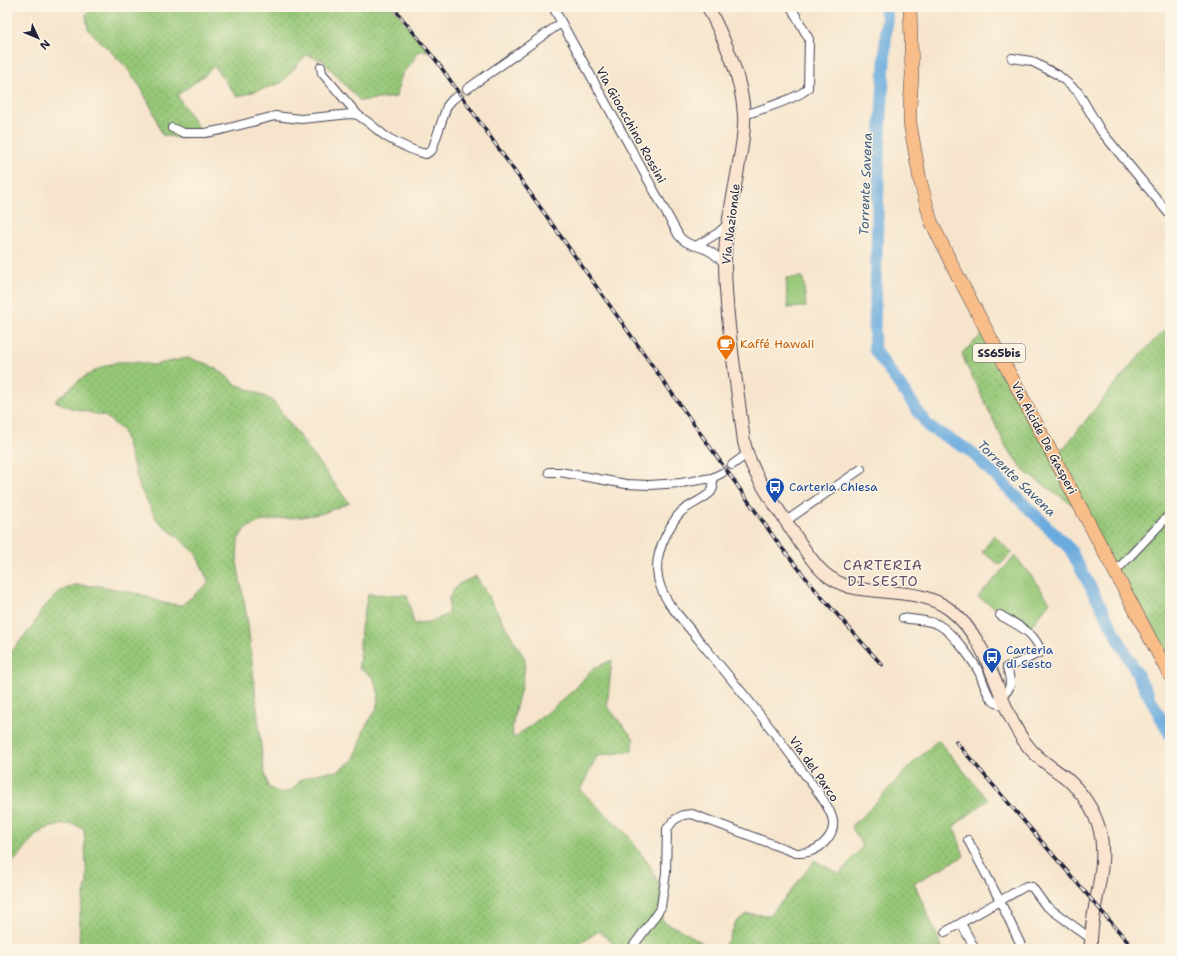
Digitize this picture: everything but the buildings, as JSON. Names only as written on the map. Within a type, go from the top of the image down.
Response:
[{"type":"main road","name":"Via Nazionale","points":[[708,7],[721,34],[736,72],[743,101],[743,142],[729,223],[725,264],[728,310],[744,442],[747,454],[756,474],[786,521],[815,564],[824,572],[840,583],[857,588],[909,594],[926,598],[938,603],[957,616],[978,643],[1023,741],[1034,754],[1064,777],[1081,793],[1090,807],[1097,823],[1101,838],[1101,871],[1092,920],[1091,944]]},
{"type":"main road","name":"Via Alcide De Gasperi","points":[[910,7],[912,74],[910,123],[920,180],[931,221],[952,265],[1170,676]]},
{"type":"street","name":"Via Gioacchino Rossini","points":[[553,7],[680,236],[684,241],[691,245],[707,250],[725,264]]},
{"type":"street","points":[[744,115],[763,109],[803,92],[808,88],[809,39],[791,7]]},
{"type":"street","points":[[467,89],[561,23]]},
{"type":"street","points":[[1012,58],[1031,61],[1058,74],[1078,92],[1101,131],[1170,215]]},
{"type":"street","points":[[321,67],[322,73],[358,115],[385,136],[404,146],[426,154],[432,150],[447,106],[456,97]]},
{"type":"street","points":[[172,128],[184,133],[205,133],[275,116],[301,119],[351,114],[358,115]]},
{"type":"street","points":[[696,246],[718,233],[729,223]]},
{"type":"street","points":[[707,240],[715,240],[726,244]]},
{"type":"street","points":[[707,250],[726,244]]},
{"type":"street","points":[[732,465],[747,454]]},
{"type":"street","points":[[786,521],[861,469]]},
{"type":"street","points":[[549,472],[560,472],[636,485],[663,485],[712,478],[722,473]]},
{"type":"street","name":"Via del Parco","points":[[631,949],[661,907],[666,873],[667,829],[674,820],[683,815],[692,814],[796,853],[809,852],[821,846],[833,831],[833,821],[827,806],[788,750],[754,706],[670,605],[660,587],[657,560],[660,547],[665,536],[680,513],[712,492],[712,478]]},
{"type":"street","points":[[1115,572],[1170,514]]},
{"type":"street","points":[[903,618],[932,622],[939,624],[946,630],[968,654],[991,699],[996,704],[1003,700],[1011,685],[1007,667],[1041,652],[1030,633],[1000,615]]},
{"type":"street","points":[[968,840],[1021,945]]},
{"type":"street","points":[[945,932],[1026,886],[1032,887],[1045,905],[1091,944]]},
{"type":"street","points":[[961,923],[974,949]]},
{"type":"green space","points":[[94,7],[392,7],[429,51],[418,51],[413,61],[402,74],[396,97],[360,101],[322,60],[306,55],[281,83],[237,97],[214,66],[205,75],[177,95],[200,131],[180,138],[162,135],[154,113],[141,88],[127,68],[88,29],[86,14]]},
{"type":"green space","points":[[803,277],[806,307],[788,308],[786,278]]},
{"type":"green space","points":[[1170,325],[1170,679],[1079,509],[1025,472],[1006,447],[966,365],[962,353],[988,329],[1055,450],[1065,447],[1128,368]]},
{"type":"green space","points":[[187,358],[208,364],[224,374],[235,384],[256,392],[273,401],[349,503],[323,513],[259,522],[245,529],[238,540],[237,562],[248,624],[263,764],[268,787],[280,793],[290,791],[302,779],[319,773],[338,771],[353,760],[360,745],[364,729],[376,710],[379,694],[373,677],[359,668],[361,628],[368,594],[407,595],[414,624],[432,621],[448,614],[449,597],[459,584],[476,576],[525,659],[524,676],[513,723],[513,739],[576,688],[592,669],[612,660],[607,706],[634,739],[632,751],[597,756],[580,790],[626,833],[650,866],[661,889],[659,912],[663,921],[690,935],[710,948],[719,949],[619,949],[599,931],[572,949],[79,949],[80,914],[87,882],[84,830],[77,826],[68,824],[45,829],[33,839],[12,863],[7,866],[7,655],[32,627],[42,609],[59,592],[75,585],[99,586],[140,594],[163,603],[182,605],[209,583],[195,552],[157,520],[140,488],[123,431],[105,416],[71,408],[55,401],[81,379],[102,367],[117,362],[137,362],[153,365]]},
{"type":"green space","points":[[994,535],[1011,553],[1000,565],[982,552]]},
{"type":"green space","points":[[1015,556],[1050,602],[1029,629],[978,597]]},
{"type":"green space","points":[[938,740],[988,800],[954,826],[964,856],[914,883],[943,949],[721,949],[729,939],[736,922],[747,914],[769,915],[786,897],[815,860],[839,874],[863,846],[851,826],[864,815],[908,768]]},
{"type":"waterway","name":"Torrente Savena","points":[[883,7],[887,15],[879,162],[874,349],[929,427],[970,451],[1070,549],[1170,735]]},
{"type":"tunnel","points":[[456,97],[467,89]]},
{"type":"tunnel","points":[[722,473],[732,465]]},
{"type":"railway","points":[[393,7],[438,63],[778,543],[818,593],[882,665]]},
{"type":"railway","points":[[956,742],[1134,949]]},
{"type":"place","name":"Kaffé Hawaii","points":[[726,361]]},
{"type":"place","name":"Carteria Chiesa","points":[[775,504]]},
{"type":"place","name":"Carteria di Sesto","points":[[992,674]]},
{"type":"district","name":"CARTERIA DI SESTO","points":[[883,574]]}]
